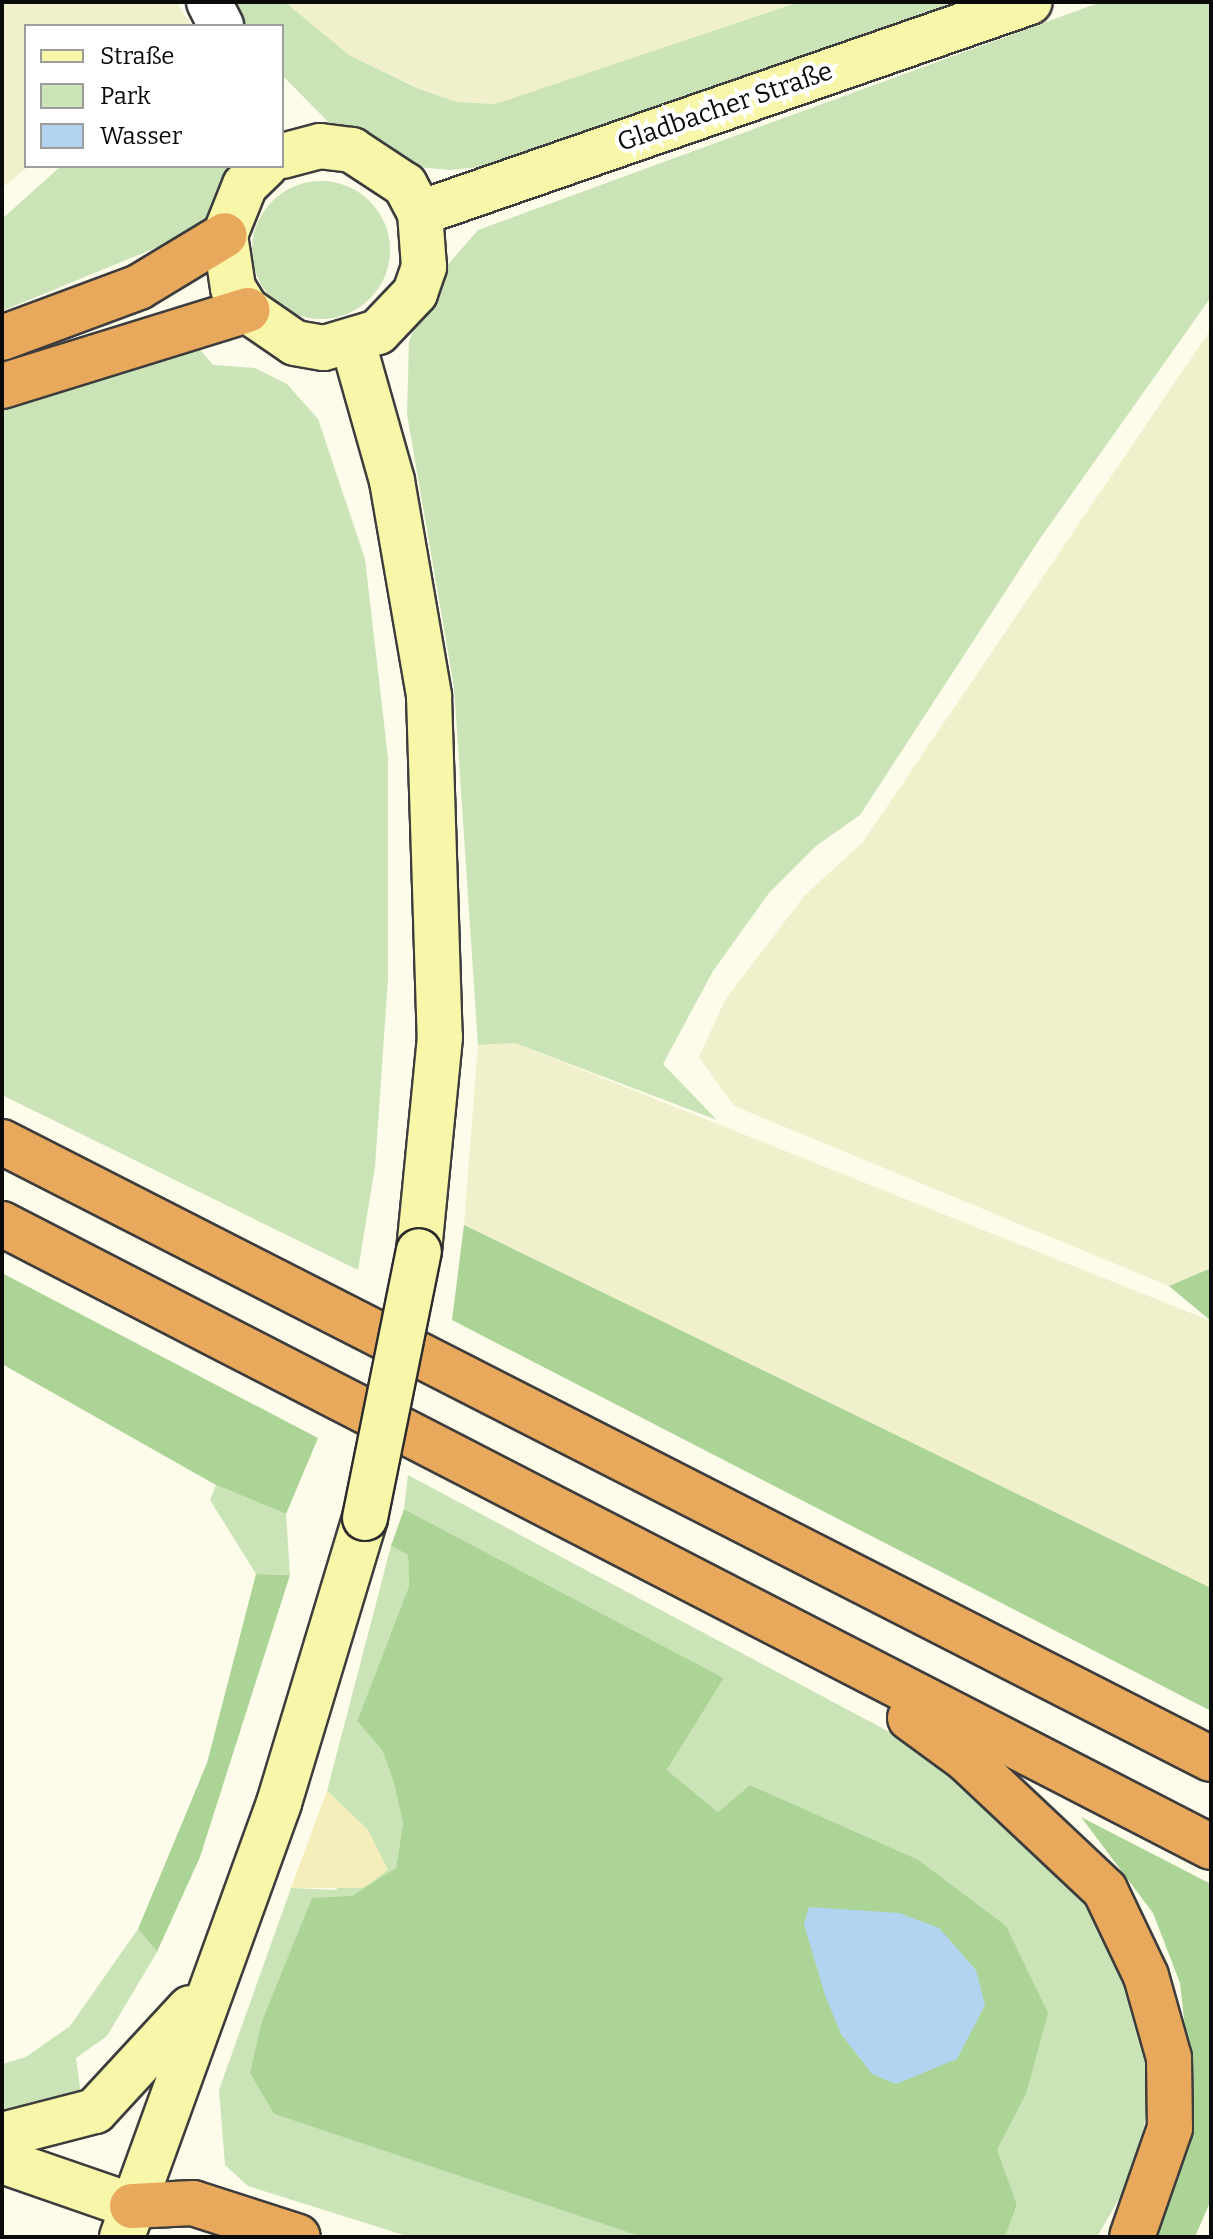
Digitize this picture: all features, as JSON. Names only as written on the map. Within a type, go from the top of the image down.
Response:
[{"type":"highway","points":[[2,338],[139,287],[225,235]]},
{"type":"highway","points":[[2,386],[247,310]]},
{"type":"highway","points":[[2,1142],[1211,1759]]},
{"type":"highway","points":[[2,1224],[1211,1847]]},
{"type":"highway","points":[[795,1634],[966,1759],[1105,1890],[1146,1976],[1169,2058],[1170,2128],[1132,2237]]},
{"type":"highway","points":[[127,2221],[193,2203],[298,2237]]},
{"type":"highway","points":[[127,2221],[170,2237]]},
{"type":"main road","name":"Gladbacher Straße","points":[[420,213],[1030,2]]},
{"type":"main road","points":[[264,168],[245,185],[225,235],[233,288],[247,310],[295,343],[353,343],[378,332],[415,293],[426,240],[420,213],[405,185],[362,155],[320,146],[284,153]]},
{"type":"main road","points":[[2,2161],[127,2221],[207,1988],[297,1750],[365,1518],[419,1251],[440,1037],[429,696],[392,481],[353,343]]},
{"type":"main road","points":[[2,2135],[95,2111],[207,1988]]},
{"type":"street","points":[[209,2],[220,24]]},
{"type":"green space","points":[[2,2],[176,2],[191,24],[24,24],[24,168],[27,168],[2,188]]},
{"type":"green space","points":[[231,2],[285,2],[349,55],[417,88],[457,102],[495,104],[799,2],[972,2],[491,166],[450,170],[408,166],[341,135],[284,77],[284,24],[246,24]]},
{"type":"green space","points":[[285,2],[799,2],[495,104],[457,102],[418,88],[349,55]]},
{"type":"green space","points":[[1101,2],[1211,2],[1211,297],[1039,540],[860,815],[816,846],[769,893],[713,971],[663,1064],[717,1120],[515,1043],[478,1045],[454,687],[407,414],[409,341],[438,276],[478,230]]},
{"type":"green space","points":[[59,168],[232,168],[204,222],[182,237],[2,311],[2,219]]},
{"type":"green space","points":[[321,181],[347,186],[370,201],[385,224],[390,250],[385,276],[370,299],[347,314],[321,319],[295,314],[272,299],[257,276],[252,250],[257,224],[272,201],[295,186]]},
{"type":"green space","points":[[1211,329],[1211,1268],[1169,1286],[734,1106],[699,1057],[725,1000],[805,895],[863,842]]},
{"type":"green space","points":[[197,346],[213,365],[255,368],[287,384],[318,419],[365,559],[388,758],[388,979],[375,1167],[358,1270],[2,1095],[2,408]]},
{"type":"green space","points":[[515,1043],[1211,1321],[1211,1588],[464,1225],[478,1045]]},
{"type":"green space","points":[[464,1225],[1211,1588],[1211,1711],[452,1320]]},
{"type":"green space","points":[[1211,1268],[1211,1321],[1169,1286]]},
{"type":"green space","points":[[2,1273],[318,1438],[286,1514],[216,1485],[2,1364]]},
{"type":"green space","points":[[408,1475],[955,1767],[1069,1874],[1119,1955],[1145,2026],[1152,2093],[1131,2178],[1097,2237],[1005,2237],[1017,2205],[996,2151],[1026,2094],[917,1859],[750,1785],[718,1812],[667,1770],[724,1678],[404,1509]]},
{"type":"green space","points":[[216,1485],[286,1514],[290,1575],[256,1574],[210,1500]]},
{"type":"green space","points":[[404,1509],[724,1678],[667,1770],[718,1812],[750,1785],[917,1859],[1006,1926],[1048,2013],[1026,2094],[997,2150],[1017,2205],[1005,2237],[642,2237],[274,2114],[250,2073],[262,2021],[312,1898],[352,1896],[396,1868],[403,1823],[393,1780],[382,1750],[357,1721],[409,1586],[408,1555],[391,1546]]},
{"type":"green space","points":[[391,1546],[408,1555],[409,1586],[357,1721],[382,1750],[393,1780],[403,1823],[396,1869],[352,1896],[274,2114],[642,2237],[407,2236],[248,2186],[225,2165],[219,2090],[291,1888],[336,1890],[368,1830],[327,1791]]},
{"type":"green space","points":[[256,1574],[290,1575],[200,1857],[157,1952],[138,1929],[207,1763]]},
{"type":"green space","points":[[1081,1817],[1211,1884],[1211,2200],[1195,2237],[1146,2237],[1167,2207],[1185,2133],[1190,2071],[1180,1983],[1153,1913]]},
{"type":"green space","points":[[138,1929],[157,1952],[107,2036],[76,2058],[81,2095],[28,2111],[2,2111],[2,2064],[26,2057],[70,2026]]},
{"type":"sand","points":[[327,1791],[368,1830],[388,1870],[363,1888],[291,1888]]},
{"type":"water","points":[[809,1907],[899,1913],[939,1928],[976,1970],[985,2005],[957,2059],[896,2084],[872,2074],[841,2034],[825,1995],[804,1924]]}]
